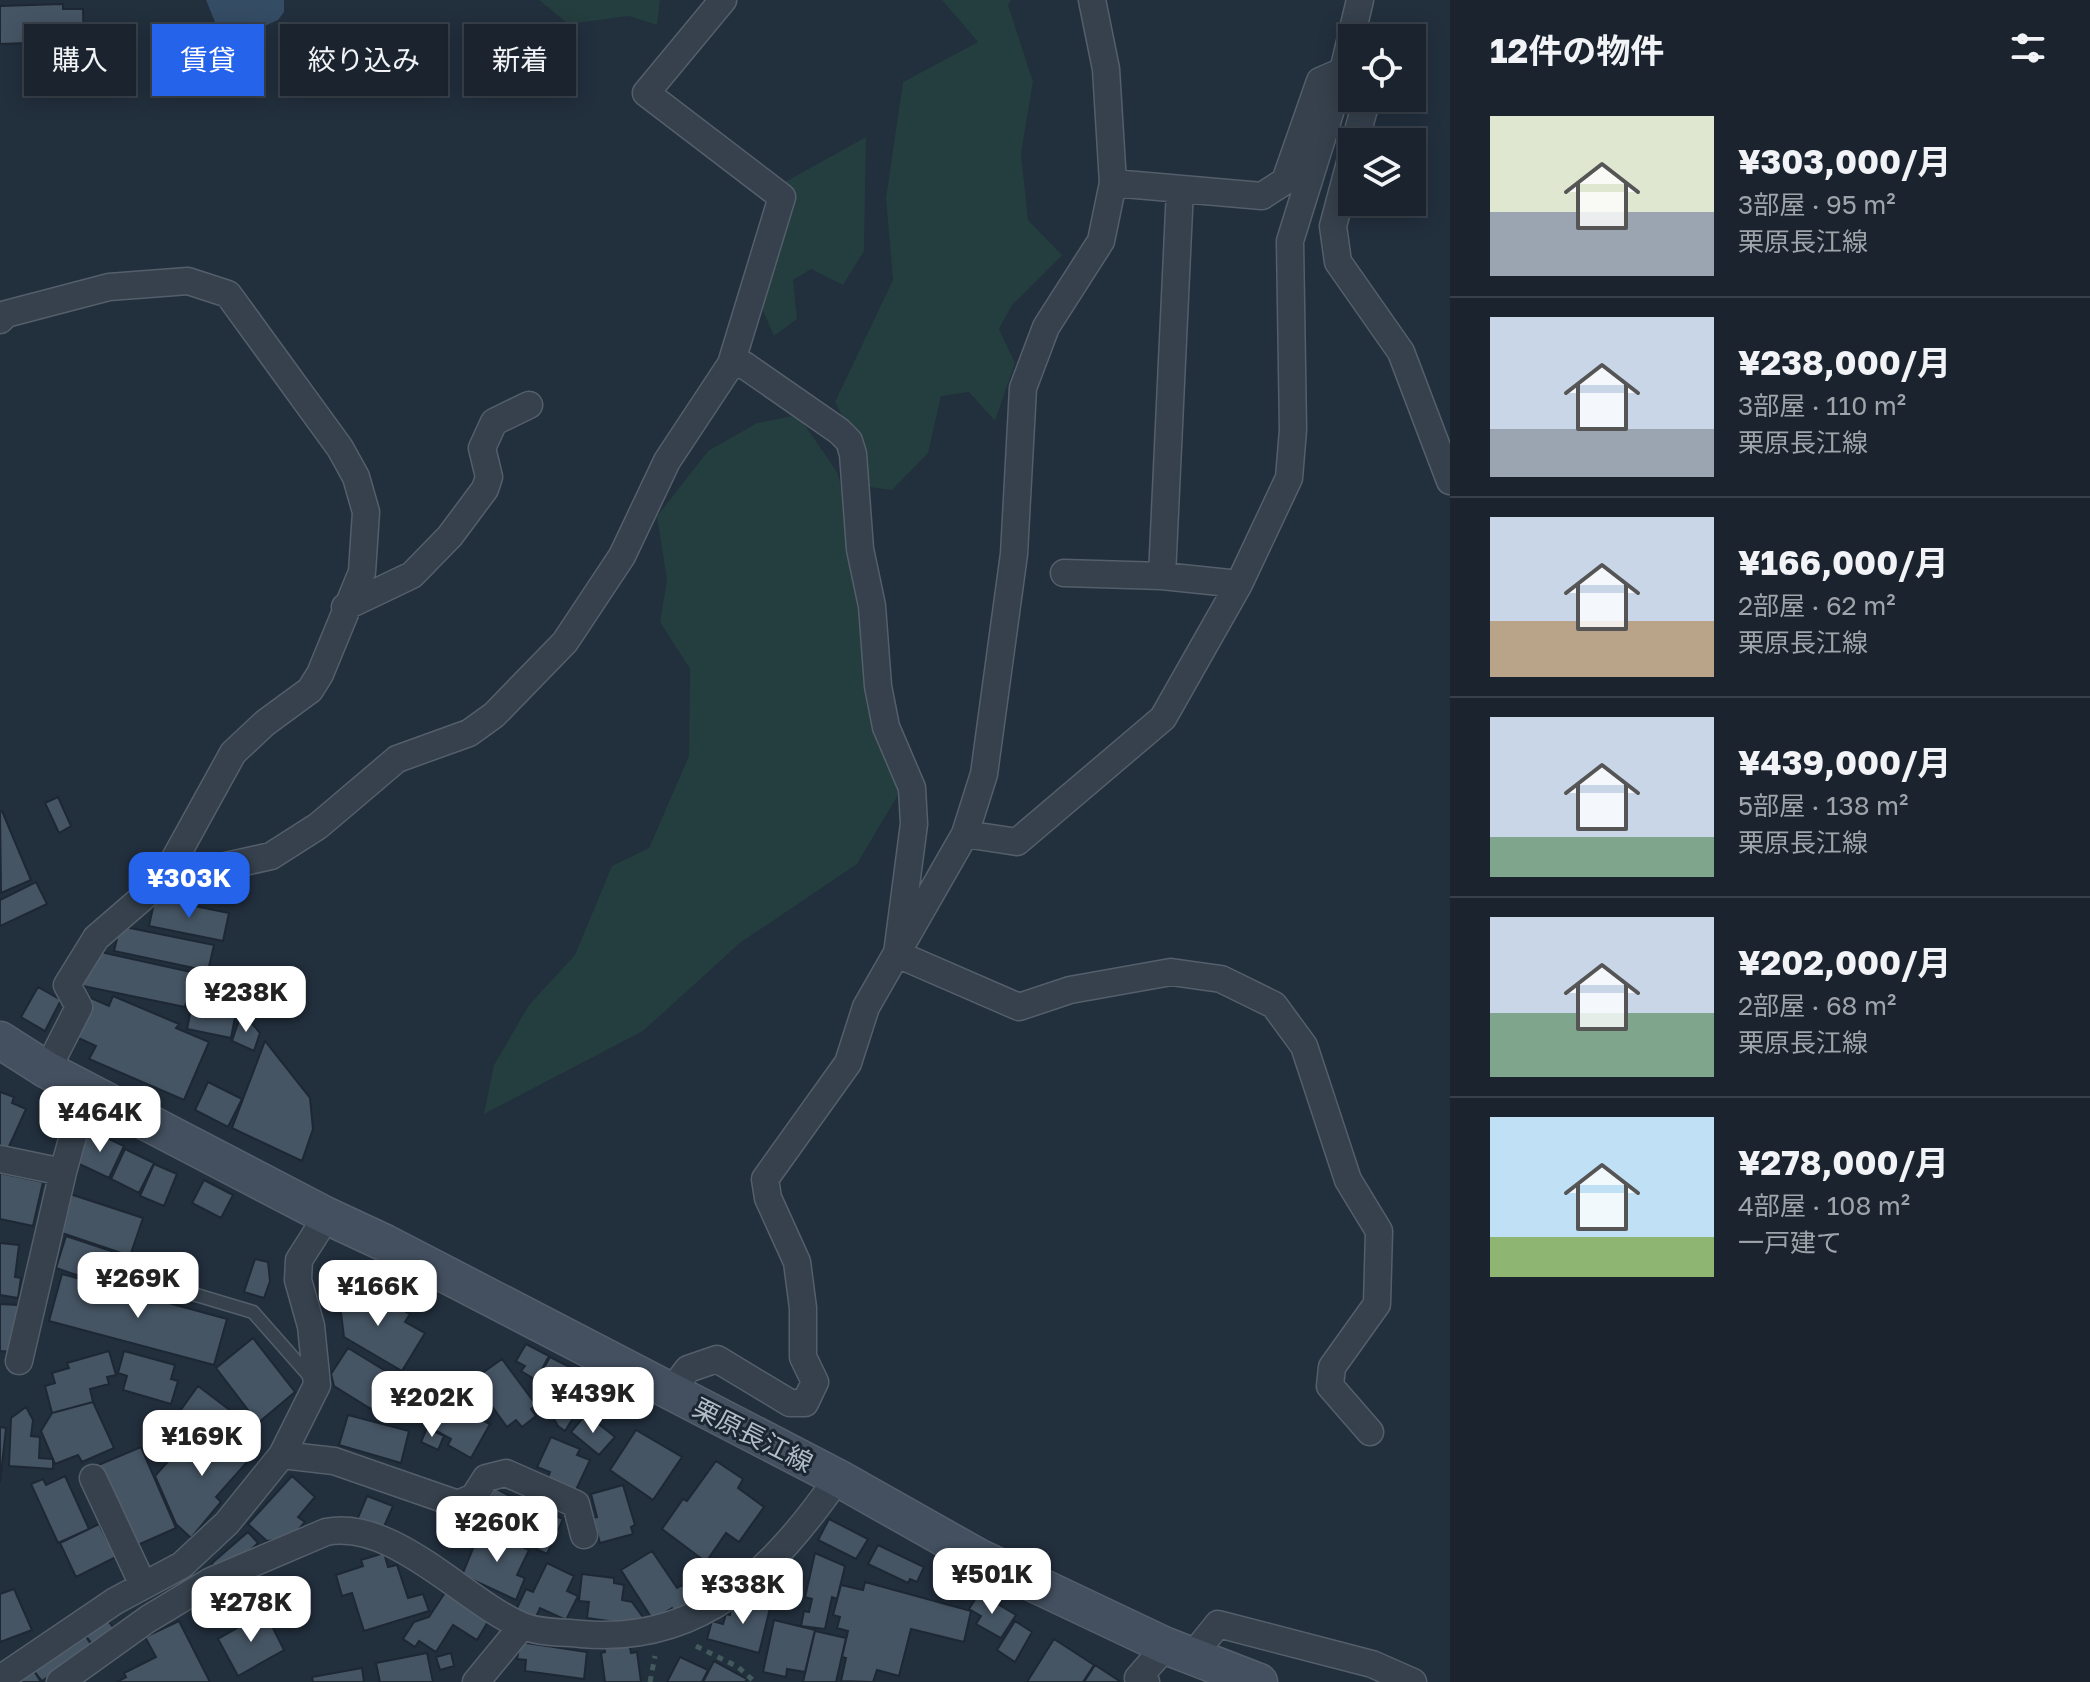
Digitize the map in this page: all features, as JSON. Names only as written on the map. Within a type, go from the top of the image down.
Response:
[{"type":"main road","name":"栗原長江線","points":[[0,1040],[47,1070],[838,1478],[978,1557],[1180,1650],[1259,1682]]},
{"type":"street","points":[[163,880],[271,856],[318,826],[397,759],[469,733],[494,715],[565,642],[622,556],[667,461],[731,364],[782,197],[646,93],[723,0]]},
{"type":"street","points":[[670,1393],[688,1369],[717,1359],[790,1403],[805,1403],[815,1382],[803,1357],[803,1308],[797,1262],[768,1198],[765,1179],[848,1063],[866,1007],[965,834],[984,774],[1014,554],[1023,388],[1046,327],[1101,241],[1113,183],[1106,69],[1092,0]]},
{"type":"street","points":[[1356,24],[1360,0]]},
{"type":"street","points":[[1113,183],[1262,196],[1285,181],[1320,81],[1338,75]]},
{"type":"street","points":[[965,834],[1017,842],[1163,718],[1239,584],[1289,478],[1293,430],[1290,241],[1338,100]]},
{"type":"street","points":[[1162,576],[1180,189]]},
{"type":"street","points":[[1338,207],[1333,226],[1338,262],[1401,352],[1450,481]]},
{"type":"street","points":[[0,320],[6,314],[109,287],[188,281],[228,294],[340,448],[356,477],[366,512],[362,572],[320,674],[310,690],[265,723],[233,753],[163,880],[96,938],[67,985],[79,1007],[47,1070]]},
{"type":"street","points":[[731,364],[744,365],[839,431],[849,441],[853,454],[860,549],[872,606],[878,686],[886,727],[912,788],[914,824],[897,954]]},
{"type":"street","points":[[345,607],[412,575],[450,536],[485,489],[489,477],[482,448],[494,422],[529,405]]},
{"type":"street","points":[[1064,573],[1162,576],[1239,584]]},
{"type":"street","points":[[897,954],[1019,1007],[1070,990],[1171,972],[1221,979],[1274,1005],[1304,1046],[1348,1180],[1379,1231],[1377,1304],[1332,1367],[1330,1386],[1370,1432]]},
{"type":"street","points":[[19,1361],[63,1172],[86,1089]]},
{"type":"street","points":[[0,1159],[63,1172]]},
{"type":"street","points":[[0,1679],[115,1601],[182,1565],[227,1523],[282,1455],[317,1385],[311,1326],[298,1280],[299,1260],[327,1216]]},
{"type":"street","points":[[282,1455],[334,1461],[458,1504],[474,1497],[486,1478],[506,1473],[576,1504],[584,1535]]},
{"type":"street","points":[[93,1478],[143,1585]]},
{"type":"street","points":[[60,1682],[148,1619],[211,1581],[326,1532],[338,1530],[360,1532],[397,1547],[522,1626],[593,1635],[620,1635],[679,1624],[735,1592],[801,1529],[838,1478]]},
{"type":"street","points":[[1139,1681],[1218,1624],[1372,1664],[1413,1682]]},
{"type":"street","points":[[476,1682],[522,1626]]},
{"type":"lane","points":[[120,1272],[253,1312],[317,1385]]},
{"type":"path","points":[[662,1628],[738,1667],[755,1682]]},
{"type":"green space","points":[[539,0],[660,0],[657,25],[629,16],[568,24]]},
{"type":"green space","points":[[942,0],[1011,0],[1008,5],[1033,82],[1021,153],[1028,220],[1062,255],[1012,305],[999,329],[1015,363],[995,421],[969,392],[941,396],[928,453],[892,490],[862,486],[848,428],[835,402],[893,280],[886,198],[903,82],[978,42]]},
{"type":"green space","points":[[866,137],[864,251],[843,285],[811,269],[793,280],[797,319],[774,336],[759,302],[785,182]]},
{"type":"green space","points":[[798,415],[837,472],[870,589],[905,783],[857,864],[740,943],[643,1031],[484,1114],[494,1065],[529,1005],[575,955],[612,866],[649,848],[689,756],[690,669],[660,622],[667,580],[657,516],[708,451],[757,423]]},
{"type":"water","points":[[206,0],[284,0],[284,12],[278,20],[264,26],[216,24]]},
{"type":"building","points":[[63,4],[63,9],[83,9],[83,24],[24,24],[24,43],[0,44],[0,6]]},
{"type":"building","points":[[58,797],[71,826],[59,833],[45,803]]},
{"type":"building","points":[[0,812],[31,880],[1,893]]},
{"type":"building","points":[[36,882],[47,904],[0,926],[0,900]]},
{"type":"building","points":[[155,898],[229,913],[223,941],[149,926]]},
{"type":"building","points":[[120,926],[214,945],[208,971],[114,951]]},
{"type":"building","points":[[96,951],[200,974],[194,997],[188,996],[185,1007],[78,985]]},
{"type":"building","points":[[208,978],[225,981],[224,990],[239,996],[231,1038],[187,1029],[193,1000],[204,1002]]},
{"type":"building","points":[[38,987],[61,1000],[45,1031],[21,1017]]},
{"type":"building","points":[[113,996],[179,1024],[176,1028],[209,1042],[184,1100],[89,1059],[96,1046],[74,1036],[91,998],[109,1006]]},
{"type":"building","points":[[240,1017],[248,1019],[260,1033],[254,1051],[232,1041]]},
{"type":"building","points":[[265,1041],[310,1098],[313,1129],[302,1161],[232,1128]]},
{"type":"building","points":[[208,1082],[242,1099],[228,1127],[195,1110]]},
{"type":"building","points":[[0,1092],[14,1097],[12,1103],[26,1109],[6,1153],[0,1151]]},
{"type":"building","points":[[90,1130],[124,1146],[109,1178],[75,1162]]},
{"type":"building","points":[[125,1149],[154,1163],[139,1193],[111,1179]]},
{"type":"building","points":[[154,1164],[177,1174],[164,1206],[140,1196]]},
{"type":"building","points":[[0,1173],[43,1182],[33,1226],[0,1219]]},
{"type":"building","points":[[204,1180],[233,1195],[221,1218],[192,1203]]},
{"type":"building","points":[[70,1194],[143,1218],[130,1256],[59,1232]]},
{"type":"building","points":[[66,1236],[114,1252],[103,1284],[56,1268]]},
{"type":"building","points":[[0,1243],[19,1245],[15,1277],[21,1278],[18,1298],[0,1295]]},
{"type":"building","points":[[255,1259],[268,1262],[270,1281],[264,1298],[244,1292]]},
{"type":"building","points":[[62,1274],[227,1319],[214,1365],[49,1321]]},
{"type":"building","points":[[337,1281],[386,1310],[390,1303],[410,1314],[405,1322],[425,1333],[402,1371],[344,1337]]},
{"type":"building","points":[[0,1304],[18,1305],[15,1352],[0,1351]]},
{"type":"building","points":[[253,1338],[295,1392],[258,1423],[216,1368]]},
{"type":"building","points":[[526,1344],[549,1356],[536,1380],[521,1371],[525,1366],[516,1361]]},
{"type":"building","points":[[348,1348],[392,1375],[371,1409],[334,1386],[331,1374]]},
{"type":"building","points":[[109,1351],[116,1375],[107,1377],[109,1384],[90,1389],[93,1402],[52,1413],[45,1386],[55,1383],[52,1373],[69,1368],[67,1363]]},
{"type":"building","points":[[124,1351],[175,1365],[171,1379],[178,1381],[171,1404],[123,1390],[127,1376],[118,1373]]},
{"type":"building","points":[[550,1357],[617,1391],[602,1420],[580,1407],[565,1431],[558,1426],[534,1385]]},
{"type":"building","points":[[502,1359],[536,1405],[531,1409],[536,1416],[522,1427],[516,1420],[507,1427],[489,1402],[483,1406],[467,1384]]},
{"type":"building","points":[[398,1381],[415,1389],[404,1409],[389,1402]]},
{"type":"building","points":[[198,1386],[231,1411],[208,1441],[175,1418]]},
{"type":"building","points":[[446,1391],[476,1408],[472,1415],[490,1424],[471,1458],[448,1445],[451,1439],[426,1425]]},
{"type":"building","points":[[93,1402],[114,1448],[82,1462],[78,1455],[55,1464],[41,1431],[52,1413]]},
{"type":"building","points":[[26,1407],[33,1420],[31,1436],[40,1437],[39,1458],[53,1459],[53,1469],[9,1466],[11,1418]]},
{"type":"building","points":[[586,1414],[615,1437],[599,1455],[571,1432]]},
{"type":"building","points":[[348,1415],[409,1431],[401,1463],[339,1445]]},
{"type":"building","points":[[226,1424],[256,1452],[216,1497],[221,1502],[191,1538],[176,1524],[155,1476],[186,1441],[201,1453]]},
{"type":"building","points":[[0,1427],[6,1428],[0,1483]]},
{"type":"building","points":[[427,1428],[444,1436],[438,1450],[421,1442]]},
{"type":"building","points":[[636,1430],[682,1457],[653,1500],[610,1470]]},
{"type":"building","points":[[551,1437],[580,1449],[577,1455],[590,1460],[575,1492],[547,1479],[550,1472],[537,1467]]},
{"type":"building","points":[[141,1447],[176,1528],[131,1548],[96,1466]]},
{"type":"building","points":[[716,1461],[743,1479],[738,1488],[764,1507],[739,1542],[726,1533],[706,1562],[662,1529]]},
{"type":"building","points":[[65,1476],[89,1529],[58,1543],[31,1484],[43,1479],[46,1485]]},
{"type":"building","points":[[292,1476],[315,1497],[298,1517],[305,1522],[291,1538],[267,1541],[248,1524]]},
{"type":"building","points":[[623,1485],[635,1525],[631,1527],[633,1534],[600,1543],[591,1494]]},
{"type":"building","points":[[495,1488],[519,1501],[512,1516],[517,1518],[510,1534],[479,1520]]},
{"type":"building","points":[[367,1496],[393,1506],[382,1531],[357,1520]]},
{"type":"building","points":[[537,1499],[554,1506],[551,1514],[563,1519],[547,1554],[530,1546],[532,1542],[521,1536]]},
{"type":"building","points":[[829,1519],[868,1539],[856,1559],[818,1540]]},
{"type":"building","points":[[99,1524],[116,1557],[76,1577],[60,1543]]},
{"type":"building","points":[[481,1529],[529,1550],[517,1575],[525,1578],[516,1600],[462,1575]]},
{"type":"building","points":[[248,1532],[258,1543],[235,1564],[216,1569],[212,1563]]},
{"type":"building","points":[[878,1545],[924,1567],[917,1582],[910,1579],[908,1583],[868,1564]]},
{"type":"building","points":[[652,1551],[677,1588],[682,1585],[694,1602],[676,1614],[672,1608],[653,1620],[621,1570]]},
{"type":"building","points":[[384,1553],[388,1567],[397,1565],[408,1598],[423,1594],[429,1611],[364,1631],[352,1593],[342,1596],[336,1575],[363,1566],[361,1560]]},
{"type":"building","points":[[815,1553],[845,1566],[837,1599],[832,1597],[825,1629],[801,1626],[804,1611],[809,1612],[812,1599],[805,1597]]},
{"type":"building","points":[[709,1561],[723,1581],[702,1597],[689,1578]]},
{"type":"building","points":[[547,1563],[574,1576],[567,1591],[578,1596],[566,1620],[540,1608],[535,1619],[516,1610],[526,1589],[533,1592]]},
{"type":"building","points":[[582,1574],[614,1578],[614,1583],[624,1585],[622,1600],[632,1602],[645,1620],[629,1624],[587,1618],[589,1602],[579,1601]]},
{"type":"building","points":[[865,1582],[971,1611],[964,1642],[911,1629],[899,1676],[877,1670],[873,1682],[841,1681],[848,1631],[837,1628],[840,1617],[833,1615],[841,1585],[863,1590]]},
{"type":"building","points":[[448,1588],[492,1615],[477,1640],[453,1625],[436,1652],[419,1641],[415,1647],[403,1639],[414,1622],[429,1617]]},
{"type":"building","points":[[14,1589],[32,1630],[0,1642],[0,1594]]},
{"type":"building","points":[[979,1593],[1016,1615],[1001,1638],[976,1624],[981,1616],[969,1609]]},
{"type":"building","points":[[758,1597],[772,1600],[759,1653],[707,1639],[712,1621],[723,1624],[731,1609],[742,1612],[745,1600],[756,1603]]},
{"type":"building","points":[[265,1612],[284,1650],[238,1676],[218,1639]]},
{"type":"building","points":[[107,1619],[115,1630],[93,1645],[85,1635]]},
{"type":"building","points":[[774,1620],[815,1630],[805,1672],[787,1669],[786,1677],[763,1672]]},
{"type":"building","points":[[179,1621],[210,1682],[117,1682],[126,1677],[124,1673],[156,1657],[145,1637]]},
{"type":"building","points":[[1015,1621],[1032,1632],[1015,1662],[997,1650]]},
{"type":"building","points":[[815,1631],[846,1638],[836,1682],[803,1682]]},
{"type":"building","points":[[85,1635],[92,1646],[42,1681],[34,1671]]},
{"type":"building","points":[[1054,1639],[1094,1665],[1083,1682],[1027,1682]]},
{"type":"building","points":[[520,1642],[587,1652],[584,1679],[525,1671],[526,1660],[517,1659]]},
{"type":"building","points":[[629,1642],[631,1653],[637,1652],[641,1682],[605,1682],[601,1653],[605,1652],[604,1644]]},
{"type":"building","points":[[427,1653],[433,1682],[380,1682],[376,1663]]},
{"type":"building","points":[[451,1653],[454,1666],[440,1670],[436,1657]]},
{"type":"building","points":[[680,1657],[708,1670],[702,1682],[667,1682]]},
{"type":"building","points":[[714,1661],[747,1679],[745,1682],[703,1682]]},
{"type":"building","points":[[1095,1665],[1121,1682],[1084,1682]]},
{"type":"building","points":[[362,1668],[364,1682],[313,1682],[312,1677]]},
{"type":"building","points":[[34,1671],[41,1682],[19,1682]]}]
